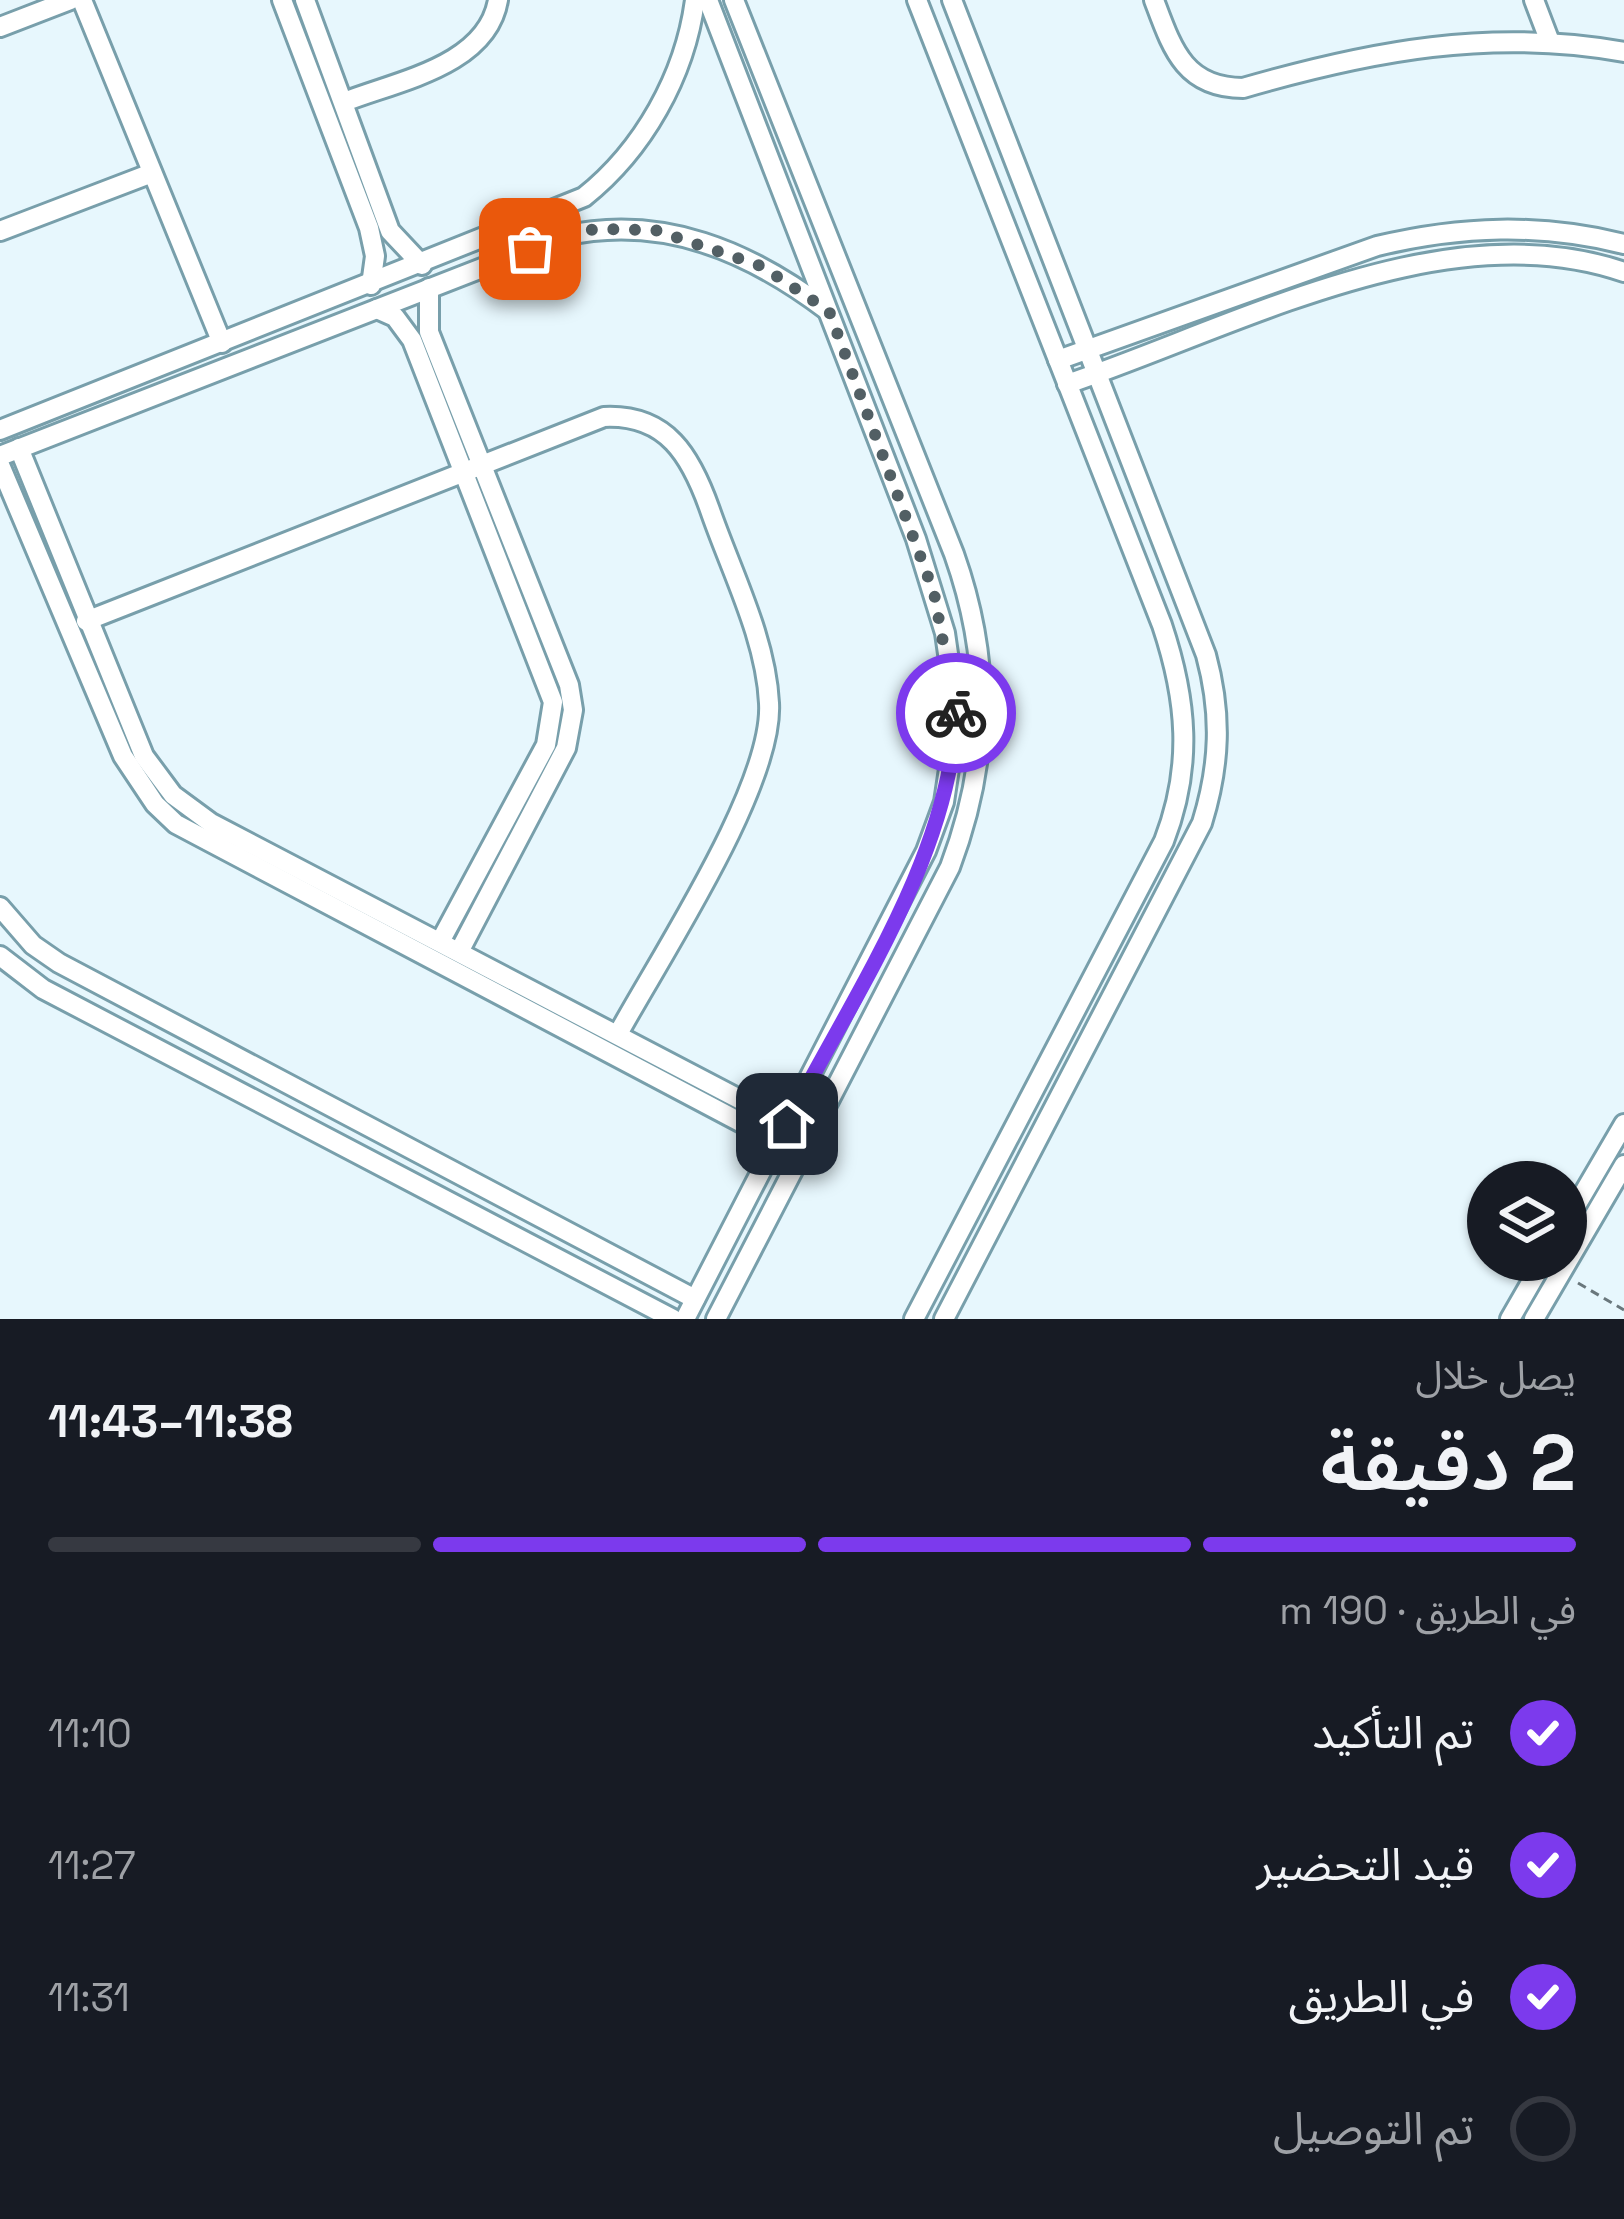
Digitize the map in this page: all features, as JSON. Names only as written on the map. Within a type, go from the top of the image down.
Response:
[{"type":"street","points":[[0,27],[70,0]]},
{"type":"street","points":[[82,0],[221,343]]},
{"type":"street","points":[[282,0],[369,228],[375,256],[371,284]]},
{"type":"street","points":[[304,0],[390,231],[422,265]]},
{"type":"street","points":[[344,102],[458,57],[489,27],[498,0]]},
{"type":"street","points":[[0,430],[558,211],[607,178],[644,132],[667,91],[695,0]]},
{"type":"street","points":[[685,1319],[926,851],[948,785],[956,716],[934,593],[708,0]]},
{"type":"street","points":[[716,1319],[950,867],[975,791],[984,711],[977,631],[961,573],[734,0]]},
{"type":"street","points":[[914,1319],[1164,841],[1184,774],[1186,739],[1176,668],[917,0]]},
{"type":"street","points":[[944,1319],[1186,854],[1215,774],[1219,723],[1206,655],[952,0]]},
{"type":"street","points":[[1154,0],[1186,70],[1222,88],[1243,88],[1377,52],[1442,42],[1550,42],[1624,52]]},
{"type":"street","points":[[1534,0],[1550,42]]},
{"type":"street","points":[[0,231],[152,172]]},
{"type":"street","points":[[0,456],[564,236],[625,227],[724,249],[761,266],[829,311]]},
{"type":"street","points":[[1058,361],[1377,246],[1425,235],[1522,228],[1624,244]]},
{"type":"street","points":[[1067,384],[1429,260],[1522,253],[1624,272]]},
{"type":"street","points":[[429,288],[429,332],[550,690],[554,715],[546,746],[441,940]]},
{"type":"street","points":[[376,309],[408,332],[569,685],[573,710],[566,748],[460,950]]},
{"type":"street","points":[[86,620],[604,417],[624,416],[663,430],[698,477],[767,682],[768,733],[755,782],[618,1034]]},
{"type":"street","points":[[19,448],[144,756],[173,795],[211,823],[618,1034],[782,1133]]},
{"type":"street","points":[[0,465],[123,756],[146,793],[176,824],[782,1133]]},
{"type":"street","points":[[0,907],[33,945],[59,963],[695,1299]]},
{"type":"street","points":[[0,956],[43,989],[673,1319]]},
{"type":"street","points":[[1587,1187],[1624,1124]]},
{"type":"street","points":[[1587,1229],[1624,1165]]},
{"type":"street","points":[[1510,1319],[1532,1281]]},
{"type":"street","points":[[1534,1319],[1557,1281]]},
{"type":"path","points":[[1573,1281],[1624,1310]]},
{"type":"way so far","points":[[530,249],[594,229],[625,227],[685,236],[761,266],[829,311],[934,593],[953,674],[956,713]]},
{"type":"route","points":[[787,1124],[926,851],[952,768],[956,713]]}]
